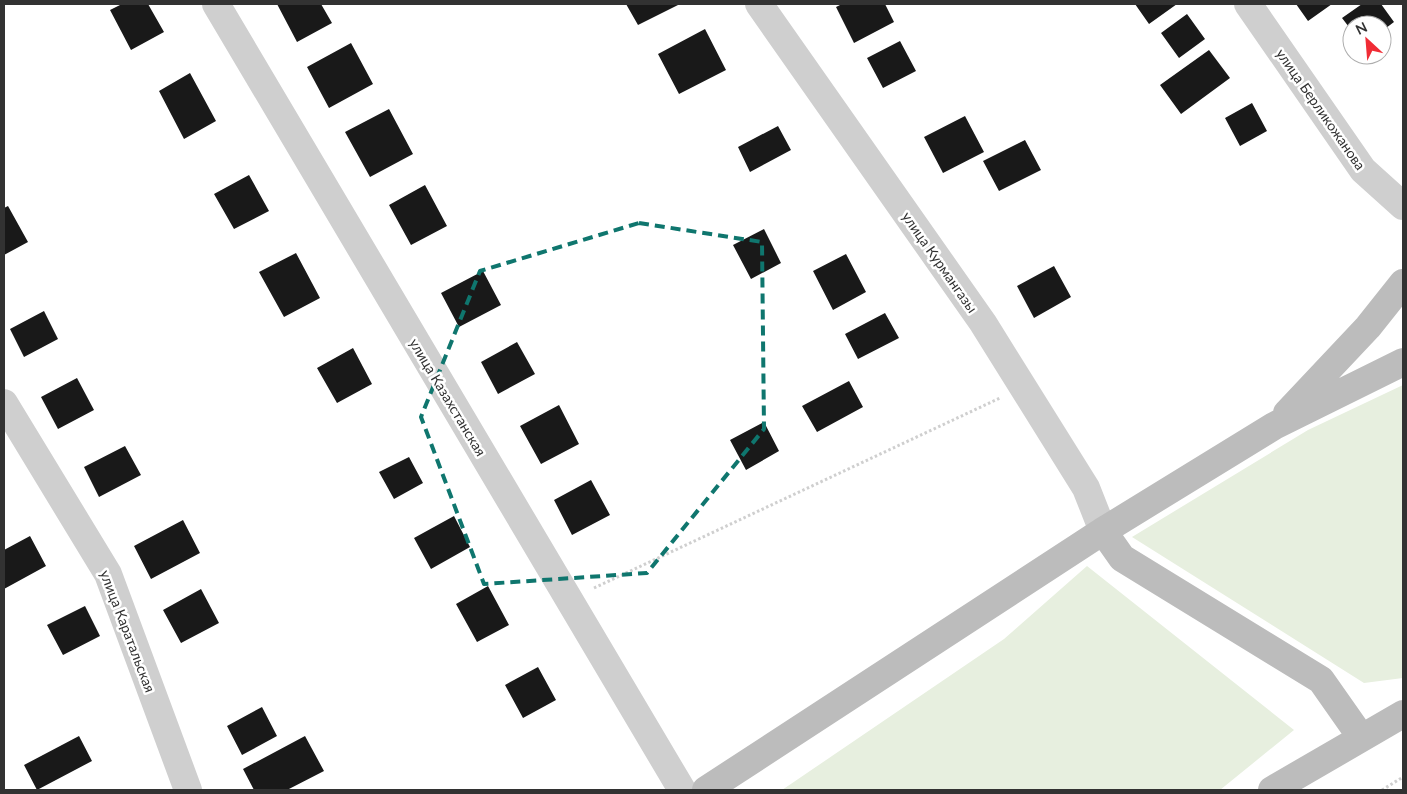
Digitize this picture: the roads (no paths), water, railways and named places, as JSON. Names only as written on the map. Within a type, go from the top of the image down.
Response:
[{"type":"main road","points":[[1274,426],[1368,327],[1403,283]]},
{"type":"main road","points":[[706,790],[1103,531],[1274,426],[1403,362]]},
{"type":"main road","points":[[1103,531],[1122,558],[1321,680],[1361,737]]},
{"type":"main road","points":[[1272,790],[1403,714]]},
{"type":"street","name":"улица Казахстанская","points":[[216,4],[682,790]]},
{"type":"street","name":"улица Курмангазы","points":[[759,4],[983,323],[1086,488],[1103,531]]},
{"type":"street","name":"улица Берликожанова","points":[[1248,4],[1363,170],[1403,206]]},
{"type":"street","name":"улица Каратальская","points":[[4,403],[108,574],[188,790]]}]
